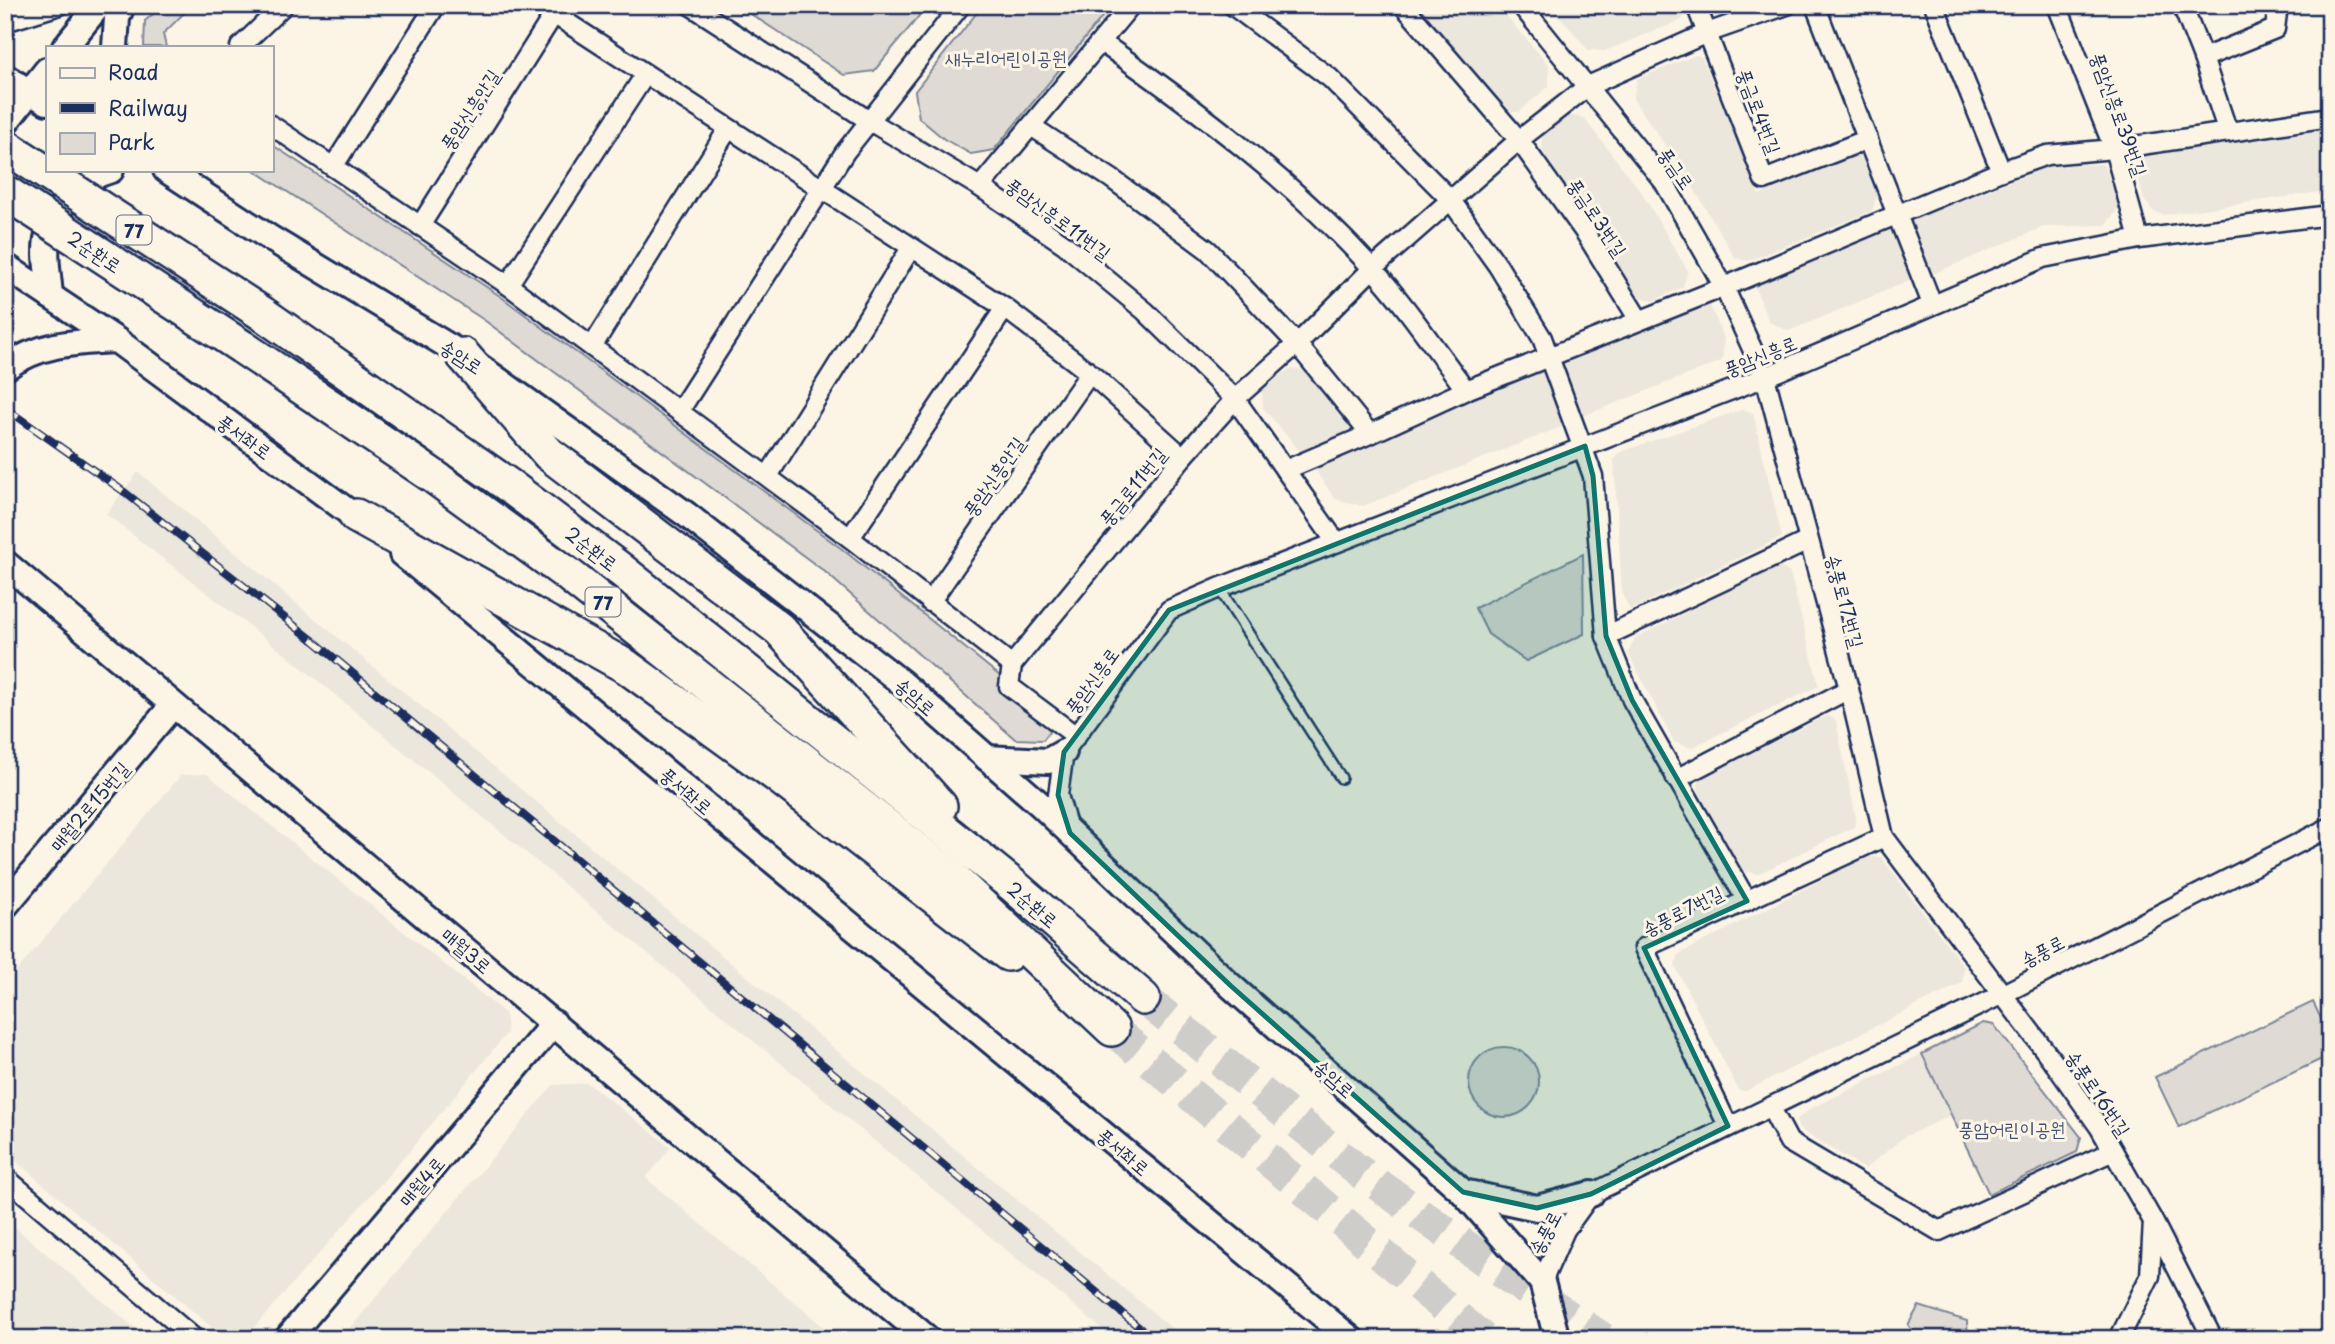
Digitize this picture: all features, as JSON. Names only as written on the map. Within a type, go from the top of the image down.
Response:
[{"type":"highway","name":"2순환로","points":[[5,146],[262,314],[508,485],[621,570],[1015,887],[1143,998]]},
{"type":"highway","name":"2순환로","points":[[5,192],[433,475],[570,576],[951,877],[1112,1029],[951,914],[775,774],[627,667],[356,516]]},
{"type":"highway","points":[[463,355],[549,454],[779,629],[1015,887]]},
{"type":"street","points":[[5,22],[60,5]]},
{"type":"street","points":[[66,46],[99,5]]},
{"type":"street","points":[[115,46],[117,18],[122,5]]},
{"type":"street","points":[[241,46],[284,5]]},
{"type":"street","points":[[333,167],[436,5]]},
{"type":"street","name":"풍암신흥로11번길","points":[[690,5],[868,120],[980,187],[1064,244],[1145,311],[1235,399],[1336,542]]},
{"type":"street","points":[[680,410],[820,190],[868,120],[961,5]]},
{"type":"street","points":[[980,187],[1131,5]]},
{"type":"street","points":[[1232,5],[1259,22],[1330,78],[1450,199],[1505,278],[1542,338],[1548,358]]},
{"type":"street","points":[[1403,5],[1518,140]]},
{"type":"street","name":"풍금로","points":[[1521,5],[1664,182],[1724,288],[1765,377]]},
{"type":"street","points":[[1696,5],[1707,33]]},
{"type":"street","name":"풍금로11번길","points":[[1012,665],[1183,457],[1235,399],[1297,344],[1372,269],[1518,140],[1588,86],[1707,33],[1787,5]]},
{"type":"street","points":[[1815,5],[1932,304]]},
{"type":"street","points":[[1934,5],[2001,171]]},
{"type":"street","name":"풍암신흥로39번길","points":[[2056,5],[2114,149],[2138,239]]},
{"type":"street","points":[[2182,5],[2228,132]]},
{"type":"street","points":[[2203,58],[2275,29],[2278,5]]},
{"type":"street","name":"풍암신흥안길","points":[[420,226],[547,10],[1004,308],[1090,373],[1183,457]]},
{"type":"street","name":"풍금로4번길","points":[[1707,33],[1765,180],[1868,139]]},
{"type":"street","points":[[1101,42],[1203,114],[1273,171],[1372,269],[1466,390]]},
{"type":"street","points":[[5,123],[38,97],[46,73]]},
{"type":"street","points":[[508,285],[645,75]]},
{"type":"street","points":[[5,77],[38,97]]},
{"type":"street","points":[[1285,470],[1466,390],[1724,288],[1897,213],[2047,155],[2114,149],[2330,117]]},
{"type":"street","points":[[273,126],[508,285],[680,410],[1012,665],[1009,686],[1070,744],[1048,761],[987,758]]},
{"type":"street","points":[[1031,126],[1112,179],[1208,250],[1297,344],[1370,433]]},
{"type":"street","points":[[592,346],[728,129]]},
{"type":"street","name":"풍금로3번길","points":[[1518,140],[1586,234],[1639,320]]},
{"type":"street","points":[[50,296],[47,237],[52,224],[66,202],[86,181],[106,172]]},
{"type":"street","name":"송암로","points":[[171,172],[190,179],[270,238],[463,355],[687,515],[902,683],[1070,832],[1231,986],[1463,1192],[1542,1282],[1557,1339]]},
{"type":"street","name":"풍암신흥로","points":[[1070,832],[1058,795],[1070,744],[1169,610],[1336,542],[1765,377],[2043,258],[2138,239],[2330,215]]},
{"type":"street","points":[[768,476],[911,248]]},
{"type":"street","name":"풍서좌로","points":[[5,266],[116,340],[356,516],[1351,1339]]},
{"type":"street","points":[[850,538],[1004,308]]},
{"type":"street","points":[[5,368],[16,360],[63,342],[116,340]]},
{"type":"street","name":"송풍로7번길","points":[[1548,358],[1585,446],[1593,476],[1606,636],[1632,700],[1747,901],[1644,948],[1728,1126]]},
{"type":"street","name":"풍암신흥안길","points":[[930,602],[1090,373]]},
{"type":"street","name":"송풍로17번길","points":[[1765,377],[1849,689],[1884,837],[2003,994]]},
{"type":"street","points":[[1606,636],[1808,541]]},
{"type":"street","name":"매월3로","points":[[5,563],[928,1339]]},
{"type":"street","points":[[1676,779],[1849,689]]},
{"type":"street","name":"매월2로15번길","points":[[5,906],[173,705]]},
{"type":"street","name":"송풍로","points":[[1542,1282],[1565,1230],[1591,1194],[2003,994],[2330,827]]},
{"type":"street","points":[[1747,901],[1884,837]]},
{"type":"street","name":"송풍로16번길","points":[[2003,994],[2055,1063],[2113,1151],[2153,1221],[2213,1339]]},
{"type":"street","name":"매월4로","points":[[287,1339],[554,1023]]},
{"type":"street","points":[[1772,1108],[1788,1142],[1939,1231],[2113,1151]]},
{"type":"street","points":[[5,1177],[195,1339]]},
{"type":"street","points":[[1463,1192],[1537,1208],[1591,1194]]},
{"type":"street","points":[[2119,1339],[2150,1276],[2153,1221]]},
{"type":"lane","points":[[1219,588],[1341,778]]},
{"type":"highlighted area","points":[[1585,446],[1593,476],[1606,636],[1632,700],[1747,901],[1644,948],[1728,1126],[1591,1194],[1537,1208],[1463,1192],[1231,986],[1070,833],[1058,795],[1060,767],[1064,752],[1169,610]]},
{"type":"shaded area","points":[[1412,5],[1497,5],[1549,65],[1549,86],[1519,112],[1508,112]]},
{"type":"shaded area","points":[[1550,5],[1687,5],[1682,20],[1605,51],[1588,50]]},
{"type":"shaded area","points":[[1696,55],[1702,57],[1759,195],[1860,153],[1877,195],[1872,211],[1748,261],[1735,258],[1684,172],[1633,99],[1637,79]]},
{"type":"shaded area","points":[[1568,115],[1584,118],[1642,193],[1688,271],[1683,287],[1653,301],[1637,296],[1597,230],[1542,151],[1542,134]]},
{"type":"shaded area","points":[[2324,129],[2330,134],[2330,184],[2319,192],[2163,215],[2154,212],[2143,199],[2135,160],[2139,154]]},
{"type":"shaded area","points":[[2103,164],[2119,199],[2119,207],[2106,225],[2044,227],[1928,276],[1906,222],[2049,166]]},
{"type":"shaded area","points":[[1894,226],[1914,279],[1789,331],[1769,322],[1755,287],[1758,281]]},
{"type":"shaded area","points":[[1700,304],[1710,305],[1724,338],[1722,361],[1583,416],[1561,361]]},
{"type":"shaded area","points":[[1543,367],[1566,425],[1363,506],[1335,499],[1311,464]]},
{"type":"shaded area","points":[[1289,369],[1306,370],[1356,434],[1305,457],[1263,408],[1262,390]]},
{"type":"shaded area","points":[[1743,409],[1753,413],[1782,537],[1630,610],[1622,594],[1614,460],[1618,453]]},
{"type":"shaded area","points":[[138,472],[1185,1339],[1114,1339],[300,666],[106,514]]},
{"type":"shaded area","points":[[1779,566],[1790,573],[1819,686],[1691,748],[1674,742],[1628,653],[1635,638]]},
{"type":"shaded area","points":[[1828,715],[1836,721],[1856,818],[1854,827],[1758,874],[1743,871],[1697,794],[1699,779]]},
{"type":"shaded area","points":[[207,774],[505,1013],[507,1033],[406,1155],[249,1333],[223,1337],[5,1152],[5,985],[181,775]]},
{"type":"shaded area","points":[[1866,857],[1881,857],[1964,967],[1962,983],[1746,1091],[1739,1091],[1675,966],[1679,954]]},
{"type":"shaded area","points":[[1922,1054],[1951,1115],[1904,1137],[1865,1169],[1799,1129],[1796,1120],[1810,1109]]},
{"type":"shaded area","points":[[588,1083],[671,1147],[646,1178],[838,1339],[341,1339],[553,1085]]},
{"type":"shaded area","points":[[5,1219],[148,1339],[5,1339]]},
{"type":"green space","points":[[163,5],[192,5],[163,34],[166,46],[144,46],[145,21]]},
{"type":"green space","points":[[737,5],[928,5],[874,71],[844,75]]},
{"type":"green space","name":"새누리어린이공원","points":[[983,5],[1112,5],[994,150],[971,154],[944,139],[919,118],[915,91]]},
{"type":"green space","points":[[273,145],[500,296],[842,549],[1000,676],[1001,692],[1052,728],[1043,740],[1015,739],[824,571],[484,320],[257,172],[273,172]]},
{"type":"green space","points":[[1583,554],[1584,634],[1526,661],[1488,634],[1475,608]]},
{"type":"green space","points":[[2313,1002],[2330,1037],[2330,1055],[2179,1127],[2155,1077]]},
{"type":"green space","name":"풍암어린이공원","points":[[1983,1023],[1994,1025],[2081,1137],[2077,1152],[1989,1194],[1922,1054]]},
{"type":"green space","points":[[1504,1047],[1529,1057],[1539,1082],[1529,1107],[1504,1117],[1479,1107],[1469,1082],[1479,1057]]},
{"type":"green space","points":[[1919,1306],[1967,1321],[1968,1339],[1920,1339],[1908,1325]]},
{"type":"tunnel","points":[[1143,998],[1356,1169],[1523,1287],[1603,1339]]},
{"type":"tunnel","points":[[1112,1029],[1483,1339]]},
{"type":"railway","points":[[5,408],[123,491],[314,641],[1153,1339]]}]
